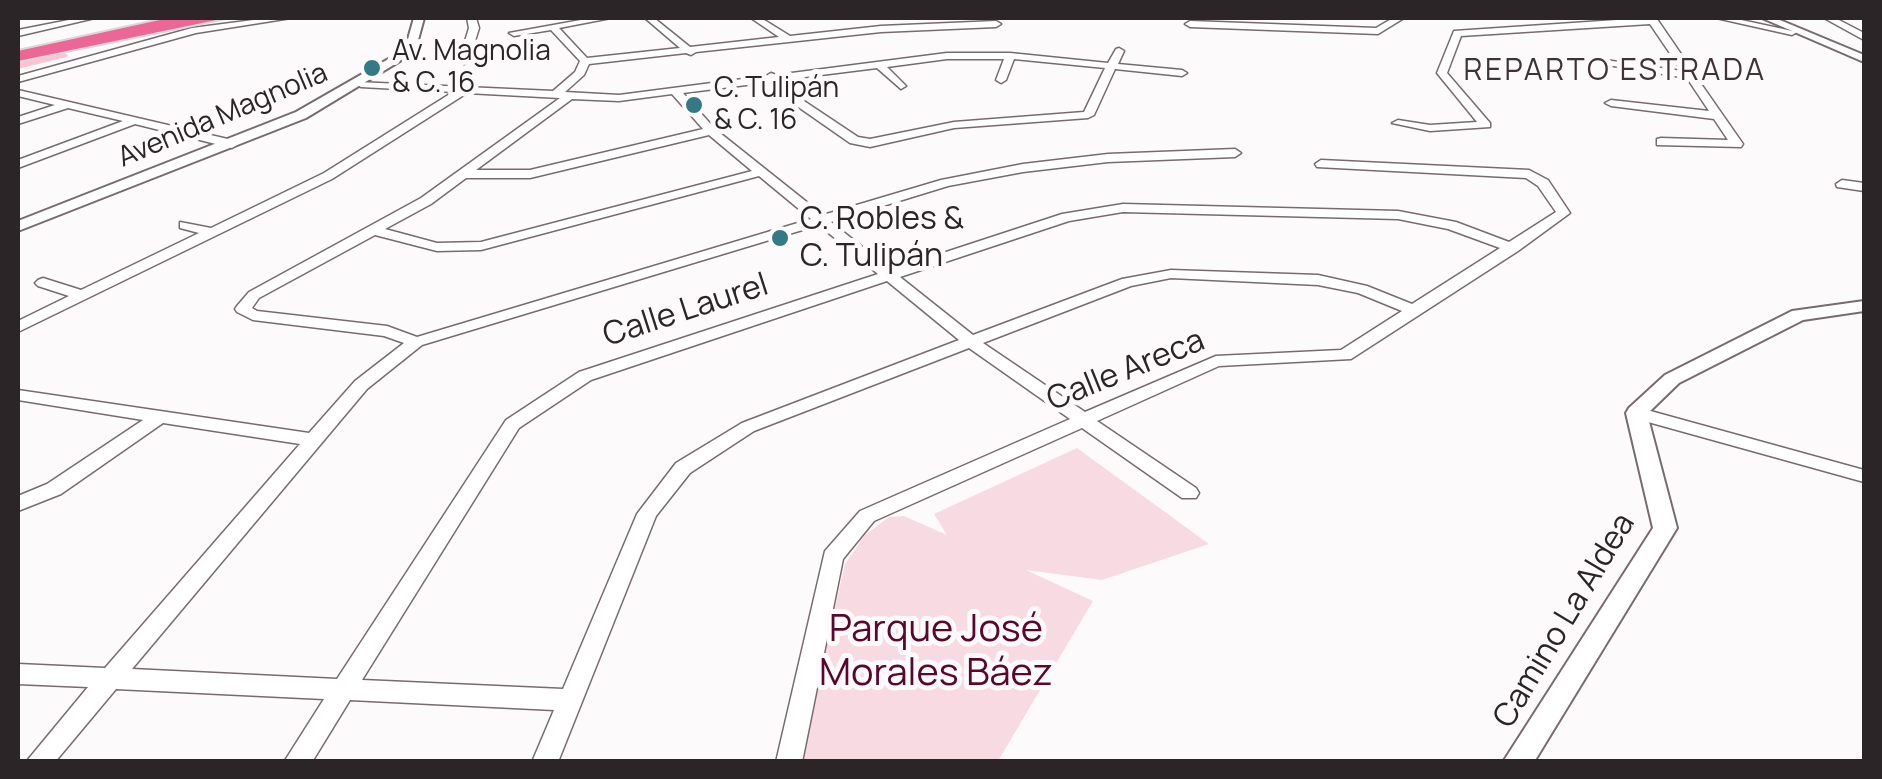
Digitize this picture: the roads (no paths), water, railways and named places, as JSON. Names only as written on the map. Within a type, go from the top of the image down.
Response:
[{"type":"highway","points":[[18,52],[147,18]]},
{"type":"highway","points":[[123,25],[158,18]]},
{"type":"highway","points":[[72,44],[188,18]]},
{"type":"highway","points":[[18,52],[218,18]]},
{"type":"street","points":[[18,33],[90,18]]},
{"type":"street","points":[[18,80],[195,30],[286,18]]},
{"type":"street","name":"Avenida Magnolia","points":[[18,226],[232,144],[360,84],[396,59],[413,40],[419,18]]},
{"type":"street","points":[[464,61],[474,28],[472,18]]},
{"type":"street","points":[[514,33],[557,31],[606,18]]},
{"type":"street","points":[[649,18],[691,52]]},
{"type":"street","points":[[755,18],[790,40]]},
{"type":"street","points":[[860,18],[881,29]]},
{"type":"street","points":[[1190,24],[1378,31],[1399,18]]},
{"type":"street","points":[[1720,18],[1792,32]]},
{"type":"street","points":[[1766,18],[1864,59]]},
{"type":"street","points":[[1829,18],[1864,37]]},
{"type":"street","points":[[1398,123],[1430,128],[1486,125],[1442,73],[1457,32],[1652,19],[1737,144],[1661,142]]},
{"type":"street","points":[[585,61],[881,29],[983,21],[996,24]]},
{"type":"street","points":[[557,31],[585,61]]},
{"type":"street","points":[[360,84],[561,97],[675,91],[878,63],[1010,56],[1116,59],[1182,73]]},
{"type":"street","points":[[1001,80],[1010,56]]},
{"type":"street","points":[[1570,58],[1694,76]]},
{"type":"street","points":[[772,76],[788,95],[854,140],[870,143],[954,126],[1088,115],[1116,59]]},
{"type":"street","points":[[416,342],[387,332],[253,315],[243,309],[254,295],[374,230],[464,174],[561,97],[585,61]]},
{"type":"street","points":[[878,63],[901,86]]},
{"type":"street","points":[[18,327],[328,176],[464,90]]},
{"type":"street","points":[[675,91],[712,131],[971,342],[1189,494]]},
{"type":"street","points":[[18,93],[232,144]]},
{"type":"street","points":[[1612,103],[1720,116]]},
{"type":"street","points":[[18,122],[68,104]]},
{"type":"street","points":[[18,164],[135,120]]},
{"type":"street","points":[[464,174],[530,174],[712,131]]},
{"type":"street","points":[[38,762],[361,384],[416,342],[946,183],[1023,168],[1235,153]]},
{"type":"street","name":"Calle Areca","points":[[789,762],[833,557],[867,516],[1216,362],[1345,355],[1563,212],[1543,183],[1529,174],[1321,164]]},
{"type":"street","points":[[374,230],[437,247],[480,246],[761,172]]},
{"type":"street","points":[[304,173],[328,176]]},
{"type":"street","points":[[1842,184],[1864,187]]},
{"type":"street","name":"Calle Laurel","points":[[297,762],[512,424],[585,376],[1067,217],[1122,208],[1398,215],[1451,225],[1513,248]]},
{"type":"street","points":[[185,224],[214,233]]},
{"type":"street","points":[[545,762],[647,514],[683,468],[748,427],[1127,282],[1171,274],[1318,280],[1362,289],[1415,312]]},
{"type":"street","points":[[42,283],[83,296]]},
{"type":"street","points":[[1636,413],[1672,379],[1798,315],[1864,306]]},
{"type":"street","points":[[18,395],[314,440]]},
{"type":"street","points":[[1636,413],[1864,476]]},
{"type":"street","name":"Camino La Aldea","points":[[1518,762],[1665,528],[1636,413]]},
{"type":"street","points":[[18,504],[54,488],[160,416]]},
{"type":"street","points":[[18,674],[569,700]]},
{"type":"waterway","points":[[18,66],[62,55]]},
{"type":"place","name":"Av. Magnolia & C. 16","points":[[372,68]]},
{"type":"place","name":"C. Tulipán & C. 16","points":[[694,105]]},
{"type":"place","name":"C. Robles & C. Tulipán","points":[[780,238]]},
{"type":"district","name":"REPARTO ESTRADA","points":[[1615,72]]},
{"type":"park label","name":"Parque José Morales Báez","points":[[936,652]]}]
